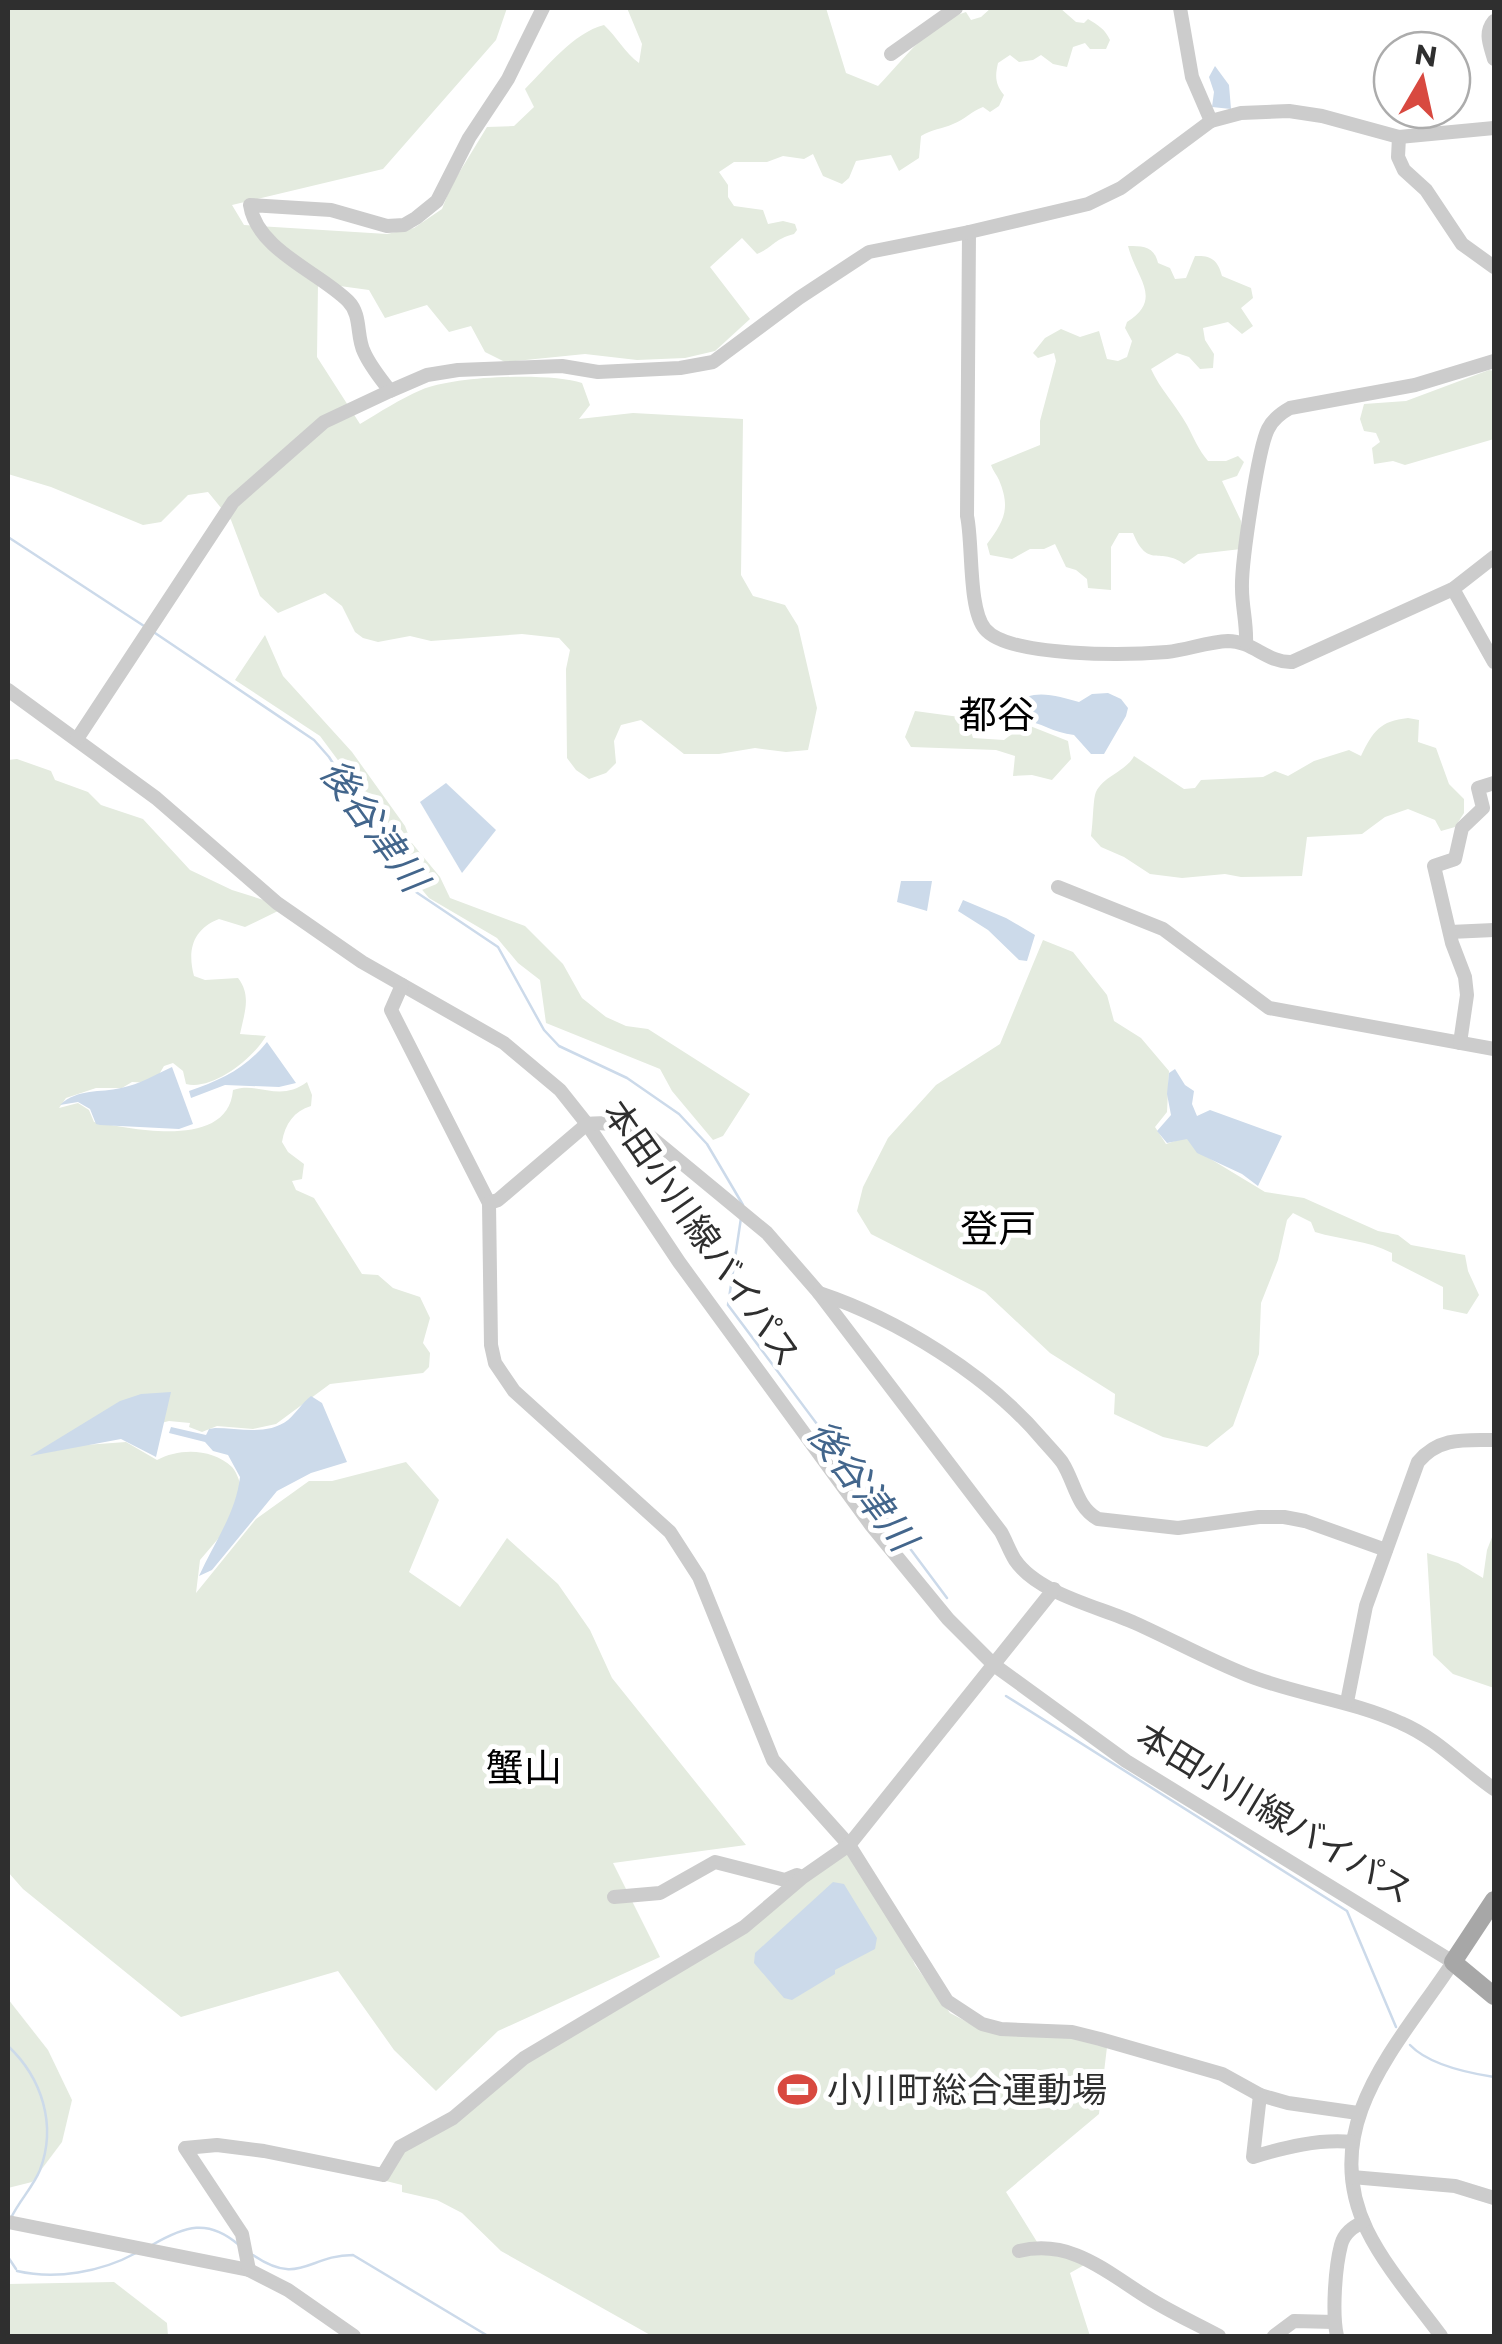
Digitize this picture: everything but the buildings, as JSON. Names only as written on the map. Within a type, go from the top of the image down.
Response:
[{"type":"main road","points":[[1453,1962],[1494,1900]]},
{"type":"main road","name":"本田小川線バイパス","points":[[1453,1962],[1494,1996]]},
{"type":"street","points":[[390,392],[364,354],[358,319],[349,301],[308,273],[264,234],[252,217],[250,204],[331,210],[387,226],[404,225],[430,209],[469,138],[508,79],[543,8]]},
{"type":"street","points":[[891,54],[956,8]]},
{"type":"street","points":[[1180,8],[1192,77],[1210,122]]},
{"type":"street","points":[[1494,21],[1488,29],[1488,39],[1494,60]]},
{"type":"street","points":[[76,739],[233,502],[324,422],[427,376],[458,370],[562,366],[598,372],[680,368],[712,362],[869,252],[1088,204],[1121,188],[1210,122],[1241,112],[1290,111],[1322,116],[1398,137],[1494,128]]},
{"type":"street","points":[[1398,137],[1398,157],[1404,170],[1426,190],[1462,244],[1494,267]]},
{"type":"street","points":[[969,232],[971,574],[982,627],[990,634],[1071,653],[1170,652],[1227,642],[1246,643],[1268,658],[1292,662],[1453,589],[1494,556]]},
{"type":"street","points":[[1246,643],[1244,566],[1264,438],[1279,415],[1290,408],[1415,384],[1494,361]]},
{"type":"street","points":[[1453,589],[1494,662]]},
{"type":"street","name":"本田小川線バイパス","points":[[8,690],[156,798],[277,903],[362,962],[518,1053],[560,1090],[588,1124],[679,1262],[872,1525],[948,1619],[994,1665],[1126,1761],[1453,1962]]},
{"type":"street","points":[[1460,1042],[1466,1006],[1465,977],[1434,866],[1455,860],[1462,828],[1483,808],[1478,788],[1494,782]]},
{"type":"street","points":[[1058,888],[1163,929],[1269,1008],[1494,1048]]},
{"type":"street","points":[[1450,932],[1494,930]]},
{"type":"street","points":[[402,985],[391,1010],[489,1202],[491,1345],[495,1364],[514,1390],[670,1532],[700,1577],[773,1760],[849,1845],[948,2001],[965,2016],[1000,2028],[1072,2032],[1100,2038],[1222,2074],[1260,2096],[1358,2113]]},
{"type":"street","points":[[489,1202],[498,1200],[588,1124],[603,1122],[647,1134],[767,1234],[819,1293],[1001,1532],[1014,1559],[1027,1572],[1076,1603],[1132,1621],[1246,1675],[1347,1702],[1395,1720],[1438,1742],[1494,1789]]},
{"type":"street","points":[[819,1293],[872,1312],[936,1351],[1024,1418],[1062,1463],[1080,1503],[1098,1518],[1178,1528],[1260,1516],[1284,1517],[1386,1550]]},
{"type":"street","points":[[1347,1702],[1366,1606],[1411,1478],[1428,1450],[1452,1440],[1494,1440]]},
{"type":"street","points":[[250,2270],[242,2234],[186,2148],[217,2146],[264,2151],[383,2176],[400,2147],[453,2118],[524,2058],[728,1937],[849,1845],[1054,1589]]},
{"type":"street","points":[[614,1896],[660,1893],[715,1862],[786,1880],[797,1875],[803,1877]]},
{"type":"street","points":[[1441,2336],[1368,2234],[1352,2177],[1352,2142],[1358,2113],[1372,2080],[1453,1962]]},
{"type":"street","points":[[1260,2096],[1253,2156],[1292,2145],[1331,2140],[1352,2142]]},
{"type":"street","points":[[1352,2177],[1455,2186],[1494,2198]]},
{"type":"street","points":[[8,2222],[250,2270],[288,2290],[354,2336]]},
{"type":"street","points":[[1274,2336],[1294,2321],[1336,2329],[1341,2244],[1347,2232],[1363,2222]]},
{"type":"street","points":[[1020,2251],[1042,2245],[1098,2263],[1143,2295],[1218,2336]]},
{"type":"shaded area","points":[[8,8],[507,8],[496,40],[383,169],[232,205],[244,225],[387,234],[414,228],[442,209],[451,186],[487,127],[514,126],[534,107],[525,89],[582,35],[604,25],[639,63],[642,44],[627,8],[826,8],[846,73],[878,86],[929,33],[966,12],[971,20],[991,8],[1060,8],[1076,22],[1088,19],[1095,23],[1110,40],[1106,49],[1090,49],[1085,43],[1073,47],[1067,67],[1053,64],[1041,55],[1019,62],[1010,55],[998,63],[996,72],[1004,95],[999,106],[990,112],[983,107],[921,136],[919,158],[899,171],[891,155],[856,161],[842,184],[823,176],[813,154],[804,159],[783,156],[767,162],[734,162],[719,172],[734,206],[763,210],[768,224],[783,221],[795,224],[797,230],[757,254],[742,238],[710,267],[750,319],[715,351],[685,358],[637,360],[585,354],[505,362],[485,352],[471,326],[449,332],[427,305],[385,318],[369,290],[318,283],[317,357],[360,424],[405,397],[436,385],[525,377],[582,383],[590,405],[579,419],[633,413],[743,419],[741,575],[753,596],[785,605],[798,626],[817,708],[808,750],[755,748],[684,754],[641,720],[621,725],[614,741],[616,763],[606,773],[589,779],[567,758],[566,669],[570,650],[559,638],[522,634],[431,641],[410,636],[378,642],[355,632],[342,606],[325,593],[278,613],[260,596],[231,520],[208,492],[188,495],[161,522],[143,525],[51,487],[8,474]]},
{"type":"shaded area","points":[[1128,246],[1151,250],[1158,263],[1170,268],[1175,279],[1186,278],[1195,256],[1213,260],[1222,276],[1251,288],[1253,298],[1241,308],[1253,326],[1242,334],[1228,322],[1203,328],[1214,354],[1213,368],[1200,369],[1189,357],[1177,353],[1151,369],[1208,461],[1238,456],[1244,462],[1237,476],[1222,481],[1241,521],[1241,549],[1198,554],[1184,564],[1149,554],[1133,533],[1119,533],[1111,547],[1111,590],[1088,588],[1087,579],[1066,567],[1055,544],[1030,549],[1012,559],[990,555],[987,544],[1005,507],[1003,490],[991,465],[1040,445],[1040,421],[1056,361],[1054,353],[1038,358],[1033,353],[1045,338],[1061,329],[1080,337],[1099,331],[1107,359],[1118,361],[1127,357],[1132,341],[1125,328],[1144,305],[1146,296]]},
{"type":"shaded area","points":[[1494,371],[1494,439],[1405,465],[1393,461],[1374,464],[1372,448],[1380,442],[1376,433],[1364,431],[1360,419],[1364,404],[1406,401]]},
{"type":"shaded area","points":[[265,635],[283,676],[352,752],[405,826],[411,842],[440,877],[450,898],[525,926],[563,964],[582,998],[606,1017],[626,1026],[648,1029],[750,1094],[723,1136],[713,1140],[672,1091],[660,1069],[546,1023],[540,980],[518,963],[497,938],[429,898],[398,861],[358,799],[343,767],[320,736],[235,680]]},
{"type":"shaded area","points":[[915,711],[967,718],[973,738],[1004,740],[1025,724],[1068,741],[1071,759],[1052,780],[1013,776],[1015,756],[996,750],[911,747],[905,737]]},
{"type":"shaded area","points":[[1408,718],[1419,720],[1418,742],[1436,748],[1449,784],[1464,799],[1464,813],[1455,827],[1441,831],[1435,820],[1408,809],[1385,817],[1362,834],[1307,837],[1302,876],[1225,874],[1182,878],[1150,874],[1101,847],[1091,836],[1098,789],[1134,756],[1184,789],[1195,788],[1201,780],[1263,777],[1275,771],[1288,776],[1314,761],[1349,750],[1361,756],[1378,729]]},
{"type":"shaded area","points":[[17,759],[51,771],[55,780],[88,792],[101,805],[143,819],[190,870],[232,890],[273,903],[278,911],[245,927],[219,919],[203,928],[192,949],[194,976],[205,980],[238,978],[242,985],[246,1005],[240,1034],[266,1036],[242,1063],[219,1078],[196,1085],[186,1084],[183,1071],[173,1063],[164,1066],[154,1083],[96,1088],[66,1098],[59,1108],[78,1103],[89,1110],[94,1122],[176,1131],[215,1121],[227,1109],[233,1090],[287,1091],[307,1082],[311,1106],[291,1119],[282,1142],[304,1164],[302,1179],[292,1181],[296,1190],[314,1198],[362,1274],[378,1275],[393,1288],[420,1297],[430,1318],[423,1343],[430,1353],[429,1367],[423,1373],[330,1384],[276,1424],[253,1429],[217,1426],[202,1432],[189,1427],[190,1423],[169,1421],[85,1445],[126,1442],[157,1460],[175,1453],[205,1453],[234,1470],[245,1496],[223,1533],[200,1560],[196,1593],[256,1519],[309,1481],[332,1481],[406,1462],[439,1500],[409,1572],[460,1607],[507,1538],[558,1584],[590,1630],[612,1678],[746,1845],[613,1863],[660,1957],[498,2031],[436,2091],[394,2050],[338,1971],[181,2017],[23,1889],[8,1872],[8,760]]},
{"type":"shaded area","points":[[1043,940],[1073,952],[1107,995],[1114,1021],[1141,1038],[1169,1071],[1167,1112],[1155,1127],[1166,1144],[1187,1137],[1199,1152],[1265,1192],[1304,1198],[1378,1231],[1398,1235],[1411,1245],[1465,1255],[1479,1295],[1467,1314],[1443,1309],[1443,1287],[1392,1261],[1392,1253],[1315,1232],[1311,1222],[1293,1213],[1287,1220],[1278,1260],[1261,1303],[1259,1354],[1233,1426],[1207,1447],[1163,1437],[1114,1414],[1115,1394],[1050,1353],[985,1292],[871,1234],[857,1211],[863,1187],[888,1138],[936,1085],[1000,1044]]},
{"type":"shaded area","points":[[1494,1532],[1494,1688],[1453,1674],[1433,1655],[1427,1553],[1458,1563],[1483,1578]]},
{"type":"shaded area","name":"小川町総合運動場","points":[[848,1852],[915,1965],[950,2013],[984,2031],[1070,2038],[1107,2047],[1099,2114],[1006,2192],[1042,2250],[1086,2264],[1070,2273],[1090,2336],[652,2336],[501,2251],[462,2213],[437,2200],[402,2192],[402,2185],[382,2180],[402,2149],[523,2064]]},
{"type":"shaded area","points":[[8,1999],[48,2050],[72,2100],[62,2142],[32,2182],[8,2188]]},
{"type":"shaded area","points":[[114,2282],[167,2323],[168,2336],[8,2336],[8,2284]]},
{"type":"water","points":[[1215,66],[1229,85],[1231,109],[1212,107],[1214,92],[1209,77]]},
{"type":"water","points":[[1108,693],[1128,708],[1104,754],[1091,754],[1074,735],[1022,720],[1014,708],[1035,695],[1079,702],[1092,694]]},
{"type":"water","points":[[446,783],[496,830],[462,873],[420,802]]},
{"type":"water","points":[[901,881],[932,881],[927,911],[897,902]]},
{"type":"water","points":[[963,900],[1035,935],[1027,961],[1019,960],[988,930],[958,911]]},
{"type":"water","points":[[267,1042],[296,1083],[279,1087],[225,1085],[191,1098],[189,1091],[232,1073]]},
{"type":"water","points":[[172,1067],[193,1124],[179,1129],[100,1125],[90,1109],[78,1102],[60,1105],[82,1093],[135,1084]]},
{"type":"water","points":[[1175,1069],[1194,1091],[1192,1104],[1197,1116],[1210,1110],[1282,1136],[1258,1186],[1197,1153],[1187,1139],[1167,1143],[1157,1131],[1171,1115],[1167,1094],[1169,1073]]},
{"type":"water","points":[[171,1392],[156,1457],[121,1439],[30,1456],[120,1401],[141,1394]]},
{"type":"water","points":[[311,1396],[322,1403],[347,1462],[311,1473],[277,1491],[212,1570],[199,1576],[229,1515],[240,1477],[228,1455],[213,1451],[205,1442],[169,1433],[171,1427],[206,1435],[215,1428],[271,1428],[288,1420]]},
{"type":"water","points":[[833,1882],[844,1884],[877,1938],[875,1949],[835,1970],[835,1974],[792,2000],[784,1998],[754,1963],[755,1953]]},
{"type":"waterway","name":"後谷津川","points":[[8,537],[144,626]]},
{"type":"waterway","name":"後谷津川","points":[[155,633],[314,740],[416,892],[498,947],[544,1030],[559,1046],[627,1078],[679,1114],[707,1144],[743,1205]]},
{"type":"waterway","name":"後谷津川","points":[[741,1218],[728,1305],[947,1598]]},
{"type":"waterway","name":"後谷津川","points":[[1006,1696],[1347,1911],[1396,2027]]},
{"type":"waterway","name":"後谷津川","points":[[1410,2045],[1438,2063],[1494,2077]]},
{"type":"waterway","points":[[8,2046],[38,2087],[47,2136],[40,2170],[11,2218]]},
{"type":"waterway","points":[[152,2245],[196,2228],[217,2231],[239,2245]]},
{"type":"waterway","points":[[17,2271],[47,2275],[78,2272],[136,2253]]},
{"type":"waterway","points":[[253,2255],[269,2264],[293,2269],[353,2255],[488,2336]]},
{"type":"waterway","points":[[8,2257],[16,2269]]},
{"type":"place","name":"小川町総合運動場","points":[[797,2089]]},
{"type":"district","name":"都谷","points":[[997,714]]},
{"type":"district","name":"登戸","points":[[998,1228]]},
{"type":"district","name":"蟹山","points":[[524,1767]]}]
